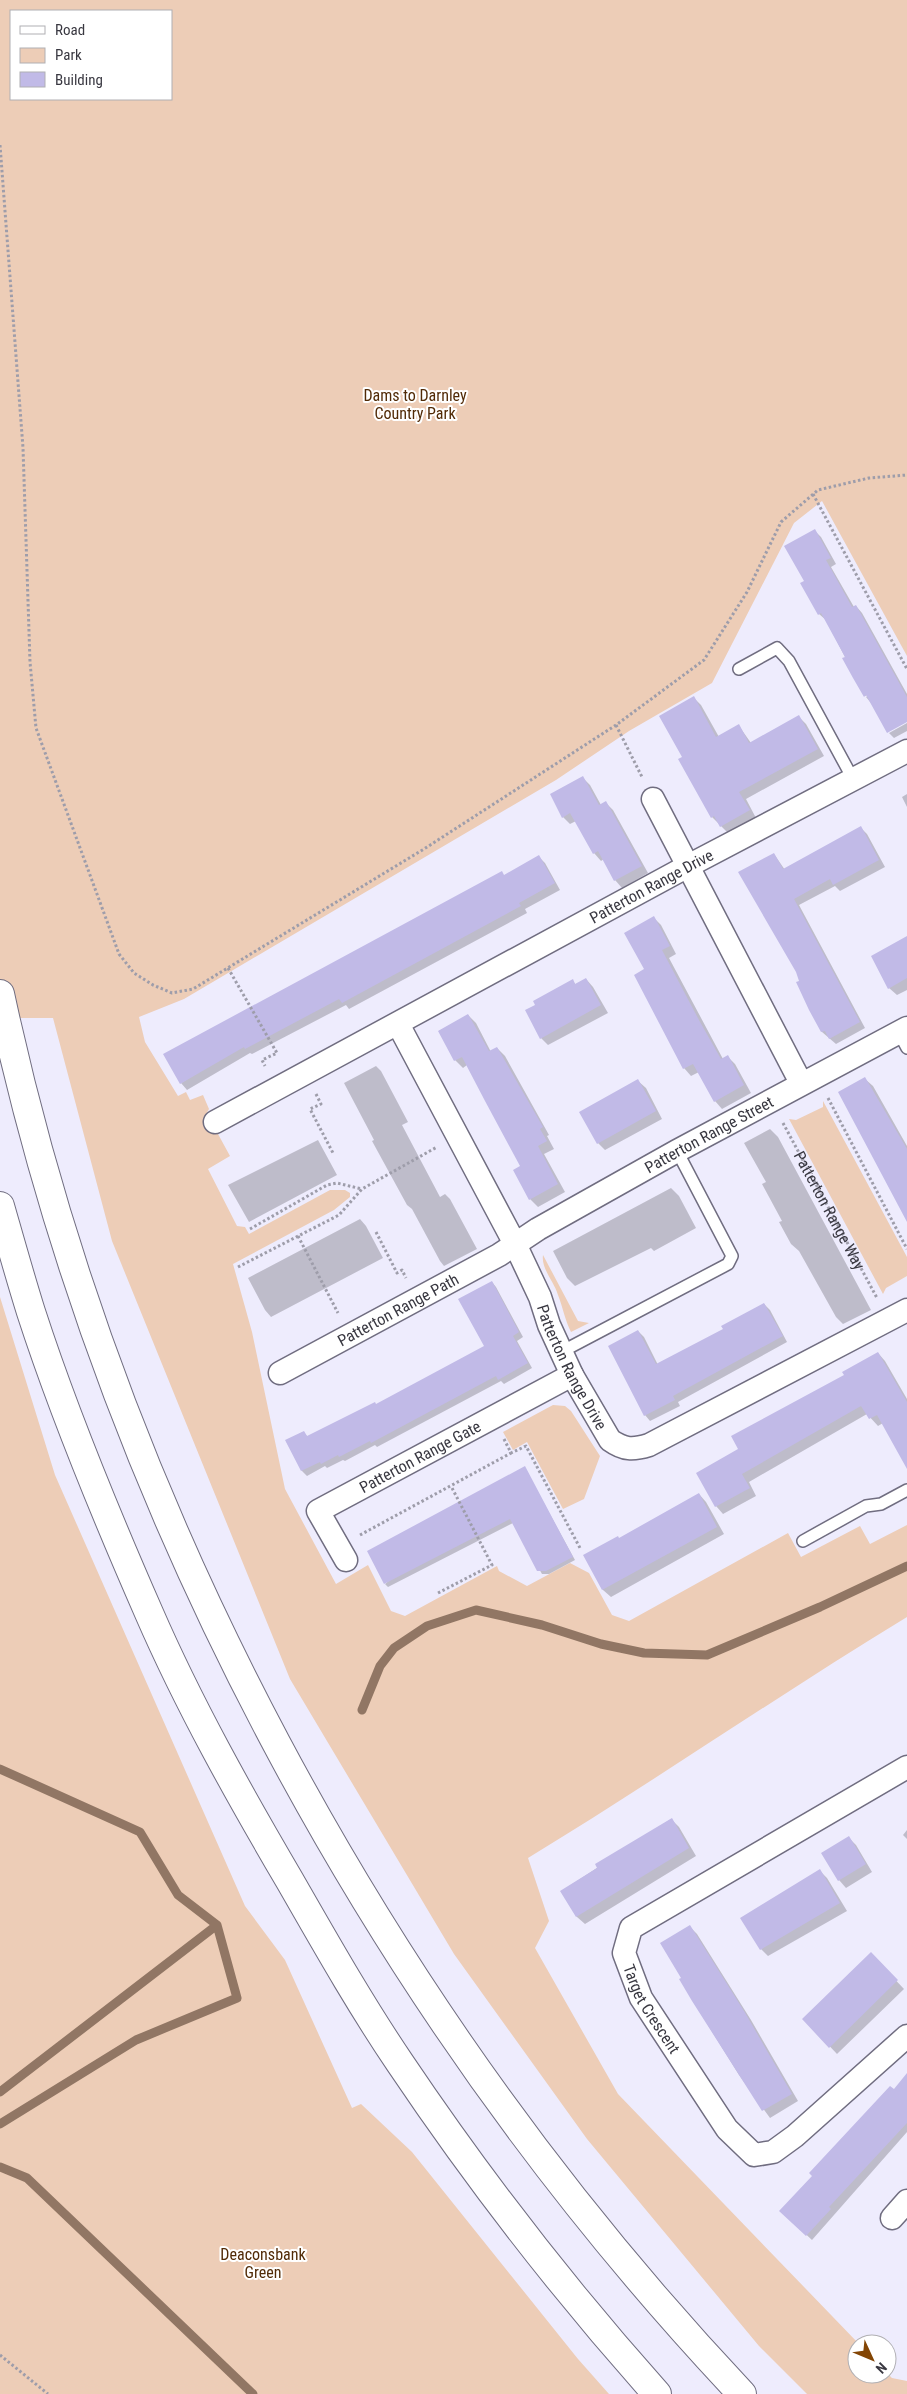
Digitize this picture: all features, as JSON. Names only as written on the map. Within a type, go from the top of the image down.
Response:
[{"type":"highway","points":[[0,994],[56,1213],[98,1339],[147,1472],[180,1547],[237,1665],[322,1823],[364,1895],[464,2049],[614,2249],[742,2394]]},
{"type":"highway","points":[[0,1206],[32,1313],[58,1387],[149,1615],[210,1737],[259,1826],[339,1967],[398,2060],[453,2140],[580,2305],[657,2394]]},
{"type":"street","name":"Patterton Range Drive","points":[[215,1122],[688,866],[907,751]]},
{"type":"street","points":[[654,799],[688,866],[808,1079]]},
{"type":"street","name":"Patterton Range Drive","points":[[398,1024],[514,1244],[540,1297],[560,1352],[572,1375],[610,1440],[619,1446],[633,1450],[649,1445],[901,1316]]},
{"type":"street","name":"Patterton Range Street","points":[[514,1244],[808,1079],[904,1036]]},
{"type":"street","name":"Patterton Range Path","points":[[280,1373],[499,1255],[514,1244]]},
{"type":"street","name":"Patterton Range Gate","points":[[342,1553],[318,1511],[572,1375]]},
{"type":"street","name":"Target Crescent","points":[[907,1767],[631,1928],[624,1953],[641,1998],[727,2129],[754,2154],[773,2152],[795,2136],[907,2036]]},
{"type":"street","points":[[892,2218],[907,2201]]},
{"type":"lane","points":[[739,669],[777,648],[790,661],[853,779]]},
{"type":"lane","points":[[560,1352],[728,1264],[732,1256],[677,1151]]},
{"type":"lane","points":[[803,1541],[866,1506],[881,1504],[907,1490]]},
{"type":"path","points":[[0,146],[23,448],[30,662],[36,728],[119,954],[134,974],[172,993],[193,989],[424,849],[616,725],[704,660],[747,592],[781,522],[818,490],[869,478],[907,475]]},
{"type":"path","points":[[813,494],[907,669]]},
{"type":"path","points":[[616,725],[654,799]]},
{"type":"path","points":[[228,968],[277,1053],[262,1060],[277,1089]]},
{"type":"path","points":[[306,1074],[321,1104],[310,1109],[333,1153]]},
{"type":"path","points":[[808,1079],[907,1249]]},
{"type":"path","name":"Patterton Range Way","points":[[771,1100],[901,1316]]},
{"type":"path","points":[[238,1267],[339,1215],[362,1189],[457,1136]]},
{"type":"path","points":[[250,1229],[326,1185],[337,1183],[362,1189]]},
{"type":"path","points":[[376,1232],[397,1273],[402,1270],[417,1299]]},
{"type":"path","points":[[298,1236],[350,1336]]},
{"type":"path","points":[[492,1417],[511,1453]]},
{"type":"path","points":[[342,1553],[451,1486],[526,1446],[580,1548]]},
{"type":"path","points":[[438,1593],[492,1565],[451,1486]]},
{"type":"path","points":[[0,2355],[48,2394]]},
{"type":"green space","name":"Dams to Darnley Country Park","points":[[0,0],[907,0],[907,656],[822,501],[794,523],[712,683],[629,731],[556,780],[184,999],[139,1017],[145,1042],[178,1096],[186,1092],[190,1100],[203,1095],[209,1109],[204,1118],[211,1132],[218,1134],[230,1156],[208,1169],[237,1226],[245,1227],[249,1234],[330,1190],[345,1190],[350,1193],[350,1197],[334,1210],[233,1264],[252,1332],[285,1489],[336,1584],[368,1565],[391,1611],[405,1616],[497,1566],[499,1571],[527,1586],[570,1563],[589,1573],[612,1615],[629,1621],[788,1533],[801,1557],[860,1526],[870,1544],[907,1525],[907,1617],[528,1858],[549,1921],[535,1948],[618,2094],[849,2334],[847,2334],[847,2384],[897,2384],[897,2379],[907,2381],[907,2394],[807,2394],[759,2346],[587,2139],[454,1954],[290,1679],[112,1241],[53,1018],[0,1018]]},
{"type":"green space","points":[[823,1101],[907,1257],[907,1276],[886,1288],[883,1294],[789,1119],[796,1120],[823,1107]]},
{"type":"green space","points":[[543,1255],[578,1321],[589,1323],[571,1332],[556,1290],[544,1265]]},
{"type":"green space","name":"Deaconsbank Green","points":[[0,1297],[55,1475],[245,1906],[285,1960],[352,2108],[361,2104],[412,2152],[578,2359],[609,2394],[0,2394]]},
{"type":"green space","points":[[553,1405],[565,1406],[571,1411],[600,1456],[584,1499],[563,1509],[527,1442],[513,1450],[503,1432]]},
{"type":"building","points":[[815,529],[831,558],[826,560],[852,607],[856,605],[907,697],[907,722],[887,733],[866,695],[864,697],[842,658],[845,657],[821,613],[818,615],[800,583],[804,581],[784,546]]},
{"type":"building","points":[[694,696],[716,737],[739,724],[749,743],[799,715],[818,749],[739,792],[750,810],[720,827],[714,816],[711,818],[678,759],[682,757],[659,716]]},
{"type":"building","points":[[583,776],[599,805],[606,801],[642,866],[614,881],[598,851],[593,854],[570,813],[562,818],[550,794]]},
{"type":"building","points":[[861,826],[879,860],[833,885],[830,879],[794,899],[860,1022],[829,1039],[825,1031],[821,1032],[809,1010],[796,982],[799,981],[796,972],[738,872],[774,853],[783,869]]},
{"type":"building","points":[[539,855],[555,883],[519,903],[521,906],[342,1003],[339,999],[245,1049],[244,1047],[180,1084],[163,1054],[502,871],[504,875]]},
{"type":"building","points":[[654,916],[670,946],[662,950],[700,1022],[721,1059],[728,1055],[744,1085],[714,1102],[693,1064],[683,1069],[634,975],[644,969],[624,933]]},
{"type":"building","points":[[907,936],[907,978],[888,989],[871,956]]},
{"type":"building","points":[[586,978],[601,1005],[540,1039],[525,1010],[535,1005],[533,1001],[573,979],[575,984]]},
{"type":"building","points":[[468,1014],[489,1051],[497,1047],[543,1127],[540,1129],[547,1141],[538,1146],[558,1184],[529,1200],[513,1170],[520,1166],[462,1057],[454,1061],[438,1031]]},
{"type":"building","points":[[865,1077],[907,1149],[907,1222],[838,1092]]},
{"type":"building","points":[[638,1079],[656,1111],[597,1144],[579,1112]]},
{"type":"building","points":[[492,1281],[519,1332],[513,1336],[528,1363],[498,1380],[496,1376],[371,1443],[370,1441],[339,1457],[338,1455],[321,1464],[320,1462],[301,1471],[285,1440],[304,1431],[307,1436],[375,1402],[376,1404],[484,1346],[458,1299]]},
{"type":"building","points":[[764,1303],[783,1336],[673,1396],[675,1400],[644,1416],[608,1346],[638,1330],[656,1364],[723,1329],[721,1326]]},
{"type":"building","points":[[878,1352],[907,1402],[907,1469],[877,1415],[869,1419],[861,1406],[742,1474],[750,1488],[715,1507],[696,1473],[738,1449],[731,1436],[844,1375],[842,1372]]},
{"type":"building","points":[[525,1466],[573,1557],[546,1571],[537,1571],[510,1519],[384,1584],[367,1551]]},
{"type":"building","points":[[699,1493],[717,1527],[602,1590],[583,1555],[618,1536],[619,1538]]},
{"type":"building","points":[[672,1818],[689,1848],[576,1917],[560,1891],[597,1868],[595,1864]]},
{"type":"building","points":[[849,1836],[866,1864],[838,1881],[821,1853]]},
{"type":"building","points":[[820,1869],[840,1903],[760,1950],[740,1918]]},
{"type":"building","points":[[690,1925],[744,2011],[792,2094],[762,2111],[692,2001],[660,1943]]},
{"type":"building","points":[[871,1952],[898,1980],[829,2048],[802,2019]]},
{"type":"building","points":[[907,2073],[907,2123],[829,2207],[831,2209],[806,2236],[779,2211],[812,2176],[809,2173],[890,2086],[894,2089]]},
{"type":"waterway","points":[[362,1710],[380,1666],[394,1648],[427,1626],[476,1610],[542,1625],[601,1644],[644,1653],[707,1655],[820,1607],[907,1566]]},
{"type":"waterway","points":[[0,1769],[140,1832],[178,1895],[217,1925],[237,1998],[136,2040],[0,2124]]},
{"type":"waterway","points":[[0,2092],[217,1925]]},
{"type":"waterway","points":[[0,2167],[27,2178],[253,2394]]}]
